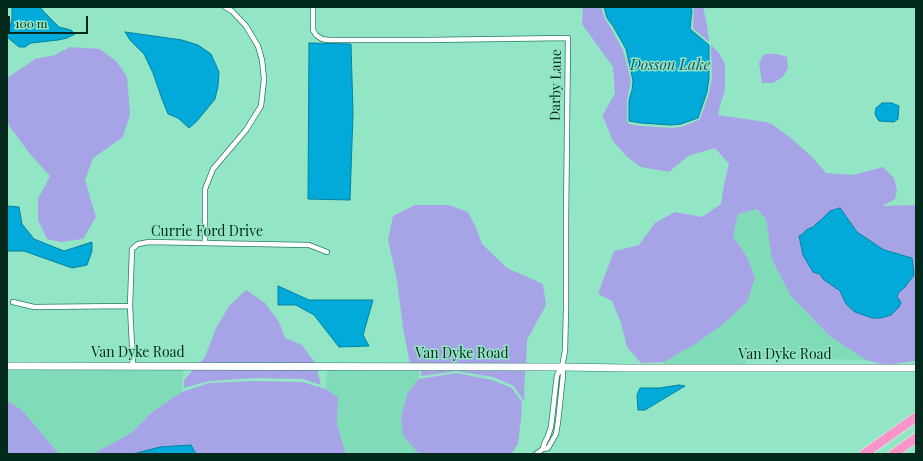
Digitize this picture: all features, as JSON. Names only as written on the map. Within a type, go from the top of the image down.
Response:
[{"type":"highway","points":[[864,454],[916,417]]},
{"type":"highway","points":[[893,454],[916,438]]},
{"type":"main road","name":"Van Dyke Road","points":[[7,366],[916,368]]},
{"type":"street","points":[[205,243],[205,189],[213,169],[246,130],[261,106],[264,79],[262,60],[258,46],[246,26],[233,9],[225,7]]},
{"type":"street","name":"Darby Lane","points":[[313,7],[313,30],[316,35],[322,39],[329,40],[568,38],[566,309],[565,351],[562,367]]},
{"type":"street","name":"Currie Ford Drive","points":[[133,366],[130,306],[132,249],[138,244],[149,242],[309,244],[327,252]]},
{"type":"street","points":[[12,302],[34,307],[130,306]]},
{"type":"street","points":[[536,454],[543,449],[551,426],[556,375],[562,367]]},
{"type":"shaded area","points":[[583,7],[601,7],[605,19],[623,50],[631,81],[627,100],[627,121],[629,124],[672,128],[681,127],[699,120],[709,93],[712,79],[711,45],[719,53],[725,64],[725,90],[718,115],[766,122],[773,125],[792,139],[812,157],[826,173],[853,175],[883,167],[894,178],[897,191],[895,199],[882,206],[916,205],[916,361],[886,365],[866,360],[830,336],[791,296],[772,259],[766,219],[757,209],[738,214],[733,236],[747,257],[755,278],[747,302],[723,324],[693,346],[665,362],[641,363],[627,347],[621,323],[612,301],[598,294],[614,251],[639,245],[655,223],[675,212],[702,217],[721,204],[729,164],[715,148],[688,156],[669,172],[641,167],[627,157],[613,141],[602,114],[615,93],[613,67],[582,24]],"holes":[[[840,208],[857,232],[884,250],[912,258],[914,275],[899,292],[897,297],[846,304],[840,291],[823,279],[820,274],[813,272],[803,255],[799,236],[806,230],[813,227],[830,211]]]},
{"type":"shaded area","points":[[693,7],[703,7],[709,42],[693,28]]},
{"type":"shaded area","points":[[70,47],[100,49],[117,62],[127,77],[130,114],[123,137],[93,158],[85,180],[96,217],[83,239],[61,242],[47,239],[38,220],[38,199],[50,176],[30,154],[7,121],[7,78],[35,59],[55,55]]},
{"type":"shaded area","points":[[764,54],[777,54],[787,57],[788,68],[783,77],[773,83],[762,83],[759,63]]},
{"type":"shaded area","points":[[415,205],[448,205],[468,212],[482,244],[507,268],[543,284],[546,305],[527,340],[526,364],[410,364],[403,328],[397,280],[388,240],[393,216]]},
{"type":"shaded area","points":[[757,209],[766,219],[772,259],[830,336],[866,360],[746,358],[746,365],[666,365],[663,362],[693,346],[723,324],[747,302],[747,257],[733,236],[738,214]]},
{"type":"shaded area","points":[[246,290],[265,303],[279,322],[285,338],[302,345],[315,363],[200,363],[205,357],[216,328],[229,306]]},
{"type":"shaded area","points":[[7,367],[183,369],[182,392],[151,413],[131,433],[93,454],[59,454],[21,409],[7,401]]},
{"type":"shaded area","points":[[194,369],[317,369],[321,385],[303,379],[255,378],[209,381],[184,388],[184,380]]},
{"type":"shaded area","points":[[419,369],[419,379],[408,392],[416,452],[424,454],[346,454],[337,424],[338,397],[326,389],[327,370],[392,371]]},
{"type":"shaded area","points":[[421,370],[525,370],[524,401],[514,386],[493,377],[456,371],[421,376]]},
{"type":"shaded area","points":[[456,373],[492,380],[512,388],[522,402],[518,444],[511,454],[424,454],[417,452],[403,435],[401,417],[408,392],[419,379]]},
{"type":"shaded area","points":[[255,381],[302,382],[326,389],[338,397],[337,424],[346,454],[93,454],[131,433],[151,413],[182,392],[209,383]]},
{"type":"shaded area","points":[[7,401],[21,409],[59,454],[7,454]]},
{"type":"water","points":[[12,7],[40,7],[59,27],[71,30],[75,34],[67,38],[31,43],[25,47],[19,47],[7,37],[12,19]]},
{"type":"water","name":"Dosson Lake","points":[[604,7],[690,7],[692,10],[690,29],[709,45],[709,78],[707,92],[698,118],[681,124],[671,125],[629,121],[629,100],[633,81],[626,49],[607,18]]},
{"type":"water","points":[[125,32],[182,40],[198,45],[211,54],[219,72],[215,99],[197,121],[189,128],[178,118],[168,114],[153,73],[144,54],[130,40]]},
{"type":"water","points":[[309,43],[351,44],[353,114],[350,200],[308,199]]},
{"type":"water","points":[[882,103],[892,103],[899,106],[898,119],[894,122],[879,121],[875,114],[876,108]]},
{"type":"water","points":[[7,206],[19,207],[22,224],[34,239],[64,251],[92,242],[92,251],[87,265],[72,268],[24,251],[7,251]]},
{"type":"water","points":[[840,208],[857,232],[884,250],[912,258],[914,275],[899,292],[897,297],[901,303],[891,315],[881,318],[872,318],[855,312],[846,304],[840,291],[823,279],[820,274],[813,272],[803,255],[799,236],[806,230],[813,227],[830,211]]},
{"type":"water","points":[[278,286],[309,300],[373,300],[363,335],[369,346],[339,347],[314,315],[296,305],[278,305]]},
{"type":"water","points":[[679,385],[685,386],[645,410],[638,410],[637,395],[640,388],[659,388]]},
{"type":"water","points":[[191,445],[196,454],[133,454],[160,447]]}]
